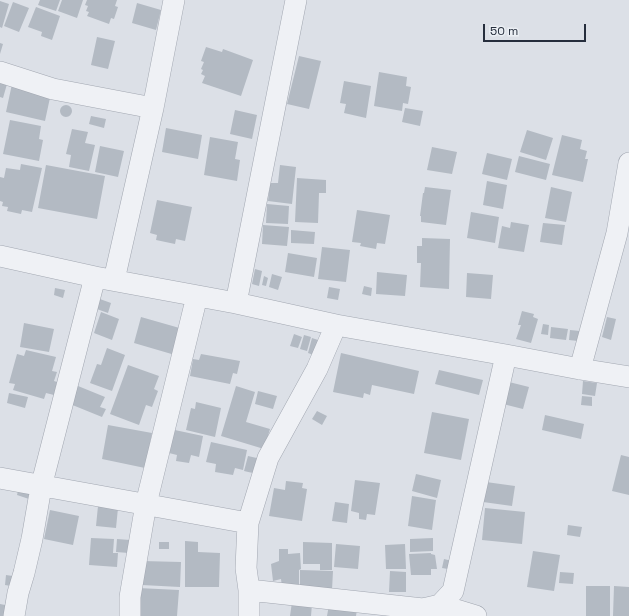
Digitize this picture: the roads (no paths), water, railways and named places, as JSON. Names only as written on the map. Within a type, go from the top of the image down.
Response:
[{"type":"street","points":[[14,616],[9,591],[24,574],[32,539],[41,486],[105,279],[153,108],[174,0]]},
{"type":"street","points":[[236,303],[296,0]]},
{"type":"street","points":[[0,72],[53,89],[153,108]]},
{"type":"street","points":[[580,369],[617,233],[629,163]]},
{"type":"street","points":[[0,256],[105,279],[236,303],[336,325],[580,369],[629,376]]},
{"type":"street","points":[[130,616],[130,597],[146,504],[197,296]]},
{"type":"street","points":[[249,616],[249,590],[246,568],[248,523],[268,458],[317,368],[336,325]]},
{"type":"street","points":[[440,605],[453,591],[506,355]]},
{"type":"street","points":[[0,478],[248,523]]},
{"type":"street","points":[[249,590],[423,609],[440,605],[476,616]]}]
